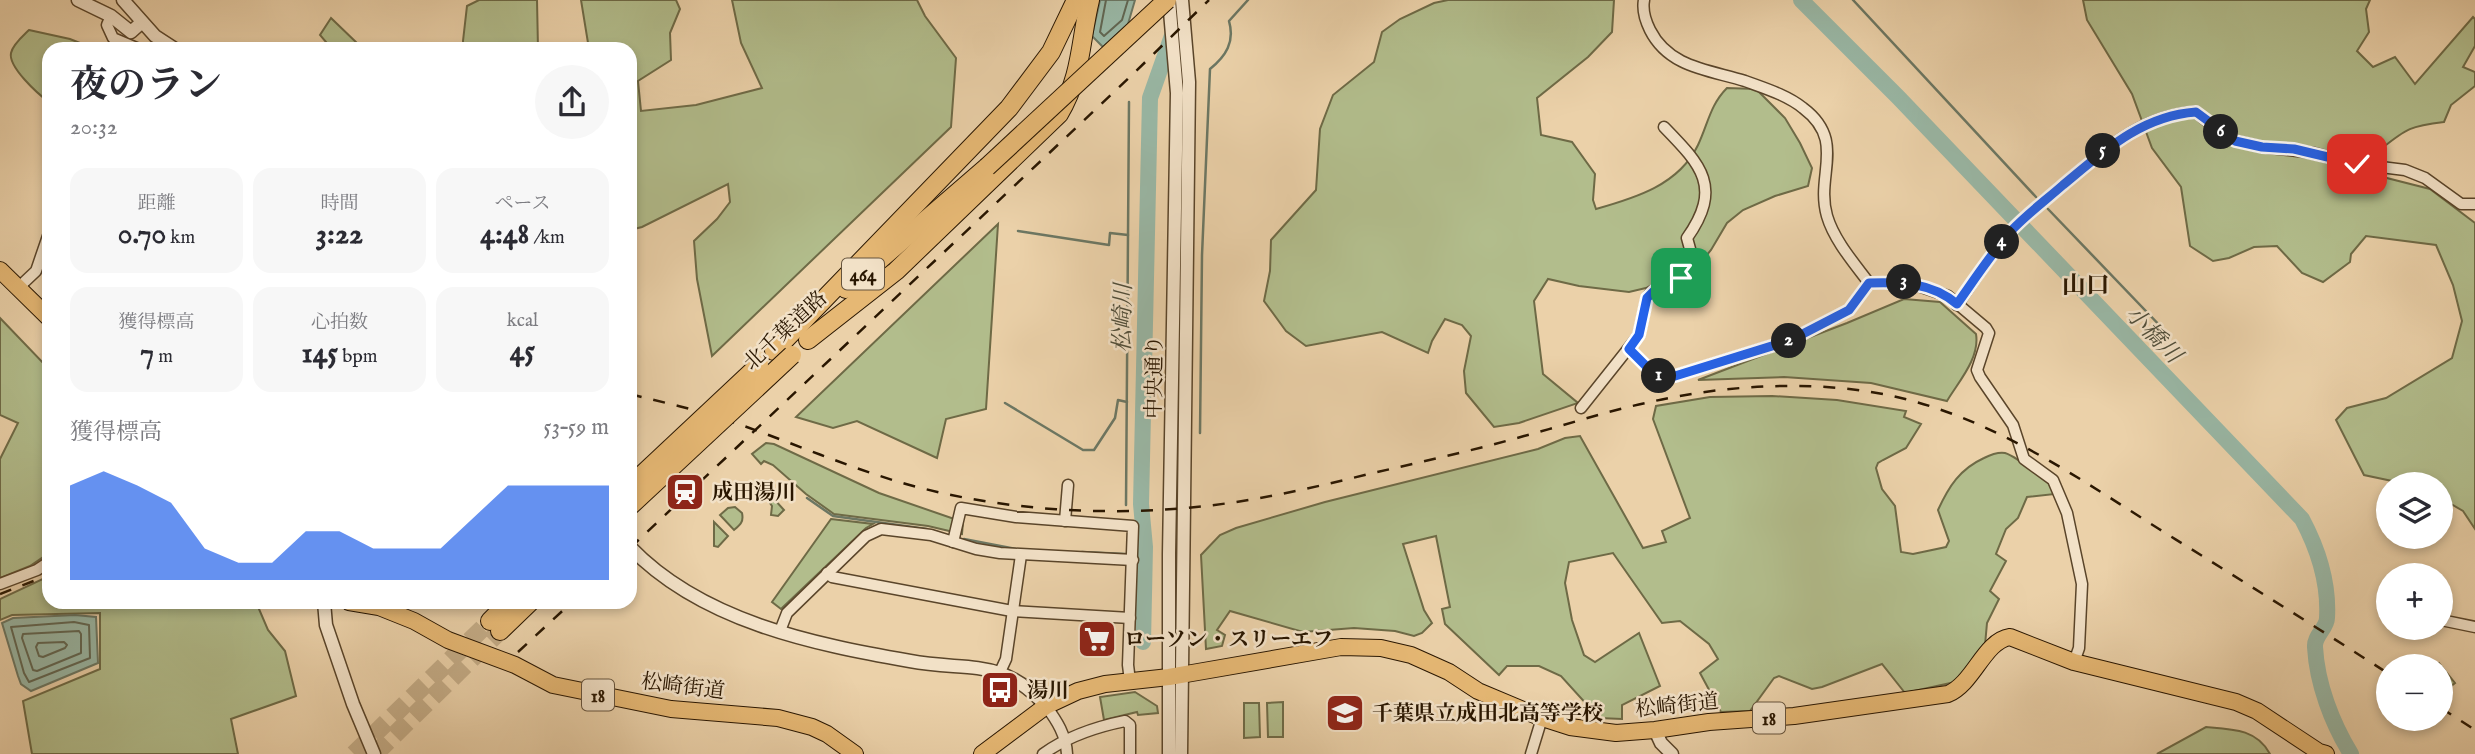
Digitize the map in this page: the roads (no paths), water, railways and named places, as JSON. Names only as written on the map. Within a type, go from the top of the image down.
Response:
[{"type":"highway","points":[[808,340],[896,271],[990,172],[1045,129],[1059,114],[1078,74],[1090,0]]},
{"type":"highway","name":"北千葉道路","points":[[637,499],[783,353],[968,184],[990,172],[1168,0]]},
{"type":"highway","points":[[783,353],[1031,82],[1051,52],[1074,5]]},
{"type":"highway","name":"北千葉道路","points":[[637,479],[759,365],[808,340],[936,220],[968,184]]},
{"type":"highway","points":[[505,609],[495,626],[520,609]]},
{"type":"main road","points":[[0,270],[42,311]]},
{"type":"main road","name":"松崎街道","points":[[384,609],[414,621],[448,640],[515,665],[553,685],[671,709],[778,718],[827,734],[855,754]]},
{"type":"main road","name":"松崎街道","points":[[982,754],[1046,706],[1089,687],[1342,647],[1381,648],[1422,659],[1478,691],[1542,718],[1570,727],[1616,733],[1709,722],[1794,716],[1948,694],[1962,685],[1998,641],[2010,637],[2074,662],[2236,702],[2257,711],[2326,754]]},
{"type":"street","points":[[78,0],[111,16],[131,32],[141,23]]},
{"type":"street","points":[[123,0],[141,23],[164,42]]},
{"type":"street","name":"中央通り","points":[[1168,0],[1182,64]]},
{"type":"street","name":"中央通り","points":[[1181,754],[1176,675],[1182,0]]},
{"type":"street","points":[[1644,0],[1646,24],[1665,51],[1698,69],[1744,81],[1778,94],[1803,108],[1816,121],[1826,138],[1829,156],[1824,202],[1827,217],[1832,230],[1869,283]]},
{"type":"street","points":[[111,16],[107,25],[113,38],[122,42]]},
{"type":"street","points":[[1957,304],[2012,230],[2108,147],[2158,119],[2196,112],[2235,141],[2404,170],[2425,178],[2461,204],[2475,204]]},
{"type":"street","points":[[1581,408],[1639,335],[1647,298],[1652,291],[1690,273],[1695,267],[1687,238],[1703,209],[1706,197],[1705,180],[1699,166],[1664,127]]},
{"type":"street","points":[[18,288],[37,271],[42,255]]},
{"type":"street","points":[[1869,283],[1908,282],[1948,296],[1989,332],[1978,370],[1980,377],[2013,425],[2024,459],[2053,480],[2067,513],[2082,584],[2079,648],[2074,662]]},
{"type":"street","points":[[1629,349],[1656,376],[1675,376],[1791,340],[1849,310],[1869,283]]},
{"type":"street","points":[[1065,521],[1068,485]]},
{"type":"street","points":[[953,541],[961,508],[1016,517],[1133,526],[1128,665],[1130,681]]},
{"type":"street","points":[[780,631],[787,613],[872,531],[881,529],[917,533],[976,549],[1021,555],[1133,560]]},
{"type":"street","points":[[637,553],[668,582],[704,603],[780,631],[914,662],[985,668],[1000,672],[1024,684],[1046,706],[1060,726],[1066,740],[1067,754]]},
{"type":"street","points":[[1000,672],[1006,659],[1021,555]]},
{"type":"street","points":[[0,584],[42,567]]},
{"type":"street","points":[[827,573],[832,578],[1012,611],[1130,618]]},
{"type":"street","points":[[325,609],[326,625],[353,704],[374,754]]},
{"type":"street","points":[[2453,622],[2475,627]]},
{"type":"street","name":"中央通り","points":[[1169,754],[1176,675]]},
{"type":"street","points":[[1534,753],[1542,718]]},
{"type":"street","points":[[1043,754],[1066,740],[1104,725],[1125,721],[1130,725],[1130,754]]},
{"type":"street","points":[[1655,730],[1661,743],[1672,754]]},
{"type":"water","points":[[1100,0],[1135,0],[1128,24],[1103,47],[1092,36]]},
{"type":"water","points":[[75,615],[96,617],[98,663],[31,691],[21,684],[2,623],[13,618]]},
{"type":"waterway","points":[[1200,433],[1202,255],[1210,69],[1228,48],[1231,36],[1229,21],[1248,0]]},
{"type":"waterway","name":"小橋川","points":[[1801,0],[1898,97],[2302,519],[2313,542],[2326,592],[2326,622],[2316,639],[2316,661],[2332,716],[2351,754]]},
{"type":"waterway","points":[[1853,0],[2036,197]]},
{"type":"waterway","name":"松崎川","points":[[1143,642],[1145,547],[1141,504],[1150,98],[1174,30]]},
{"type":"waterway","points":[[1126,505],[1129,102]]},
{"type":"waterway","points":[[2048,209],[2166,332]]},
{"type":"waterway","points":[[1018,231],[1109,245],[1110,233],[1128,235]]},
{"type":"waterway","points":[[1005,403],[1083,450],[1094,450],[1115,418],[1118,400],[1127,402]]},
{"type":"waterway","points":[[807,498],[833,516],[927,529]]},
{"type":"waterway","points":[[964,539],[1016,549]]},
{"type":"waterway","points":[[1082,552],[1126,554]]},
{"type":"tunnel","points":[[354,754],[490,621]]},
{"type":"tunnel","points":[[375,754],[500,631]]},
{"type":"railway","points":[[637,541],[1209,0]]},
{"type":"railway","points":[[637,396],[712,415],[857,468],[940,493],[1009,505],[1115,511],[1208,506],[1277,495],[1466,451],[1618,410],[1711,391],[1808,386],[1871,392],[1936,408],[1970,421],[2035,453],[2376,666]]},
{"type":"railway","points":[[0,594],[42,578]]},
{"type":"railway","points":[[518,652],[564,609]]},
{"type":"railway","points":[[2453,716],[2475,730]]},
{"type":"place","name":"成田湯川","points":[[685,492]]},
{"type":"place","name":"ローソン・スリーエフ","points":[[1097,639]]},
{"type":"place","name":"湯川","points":[[1000,690]]},
{"type":"place","name":"千葉県立成田北高等学校","points":[[1345,713]]},
{"type":"district","name":"山口","points":[[2086,285]]}]
